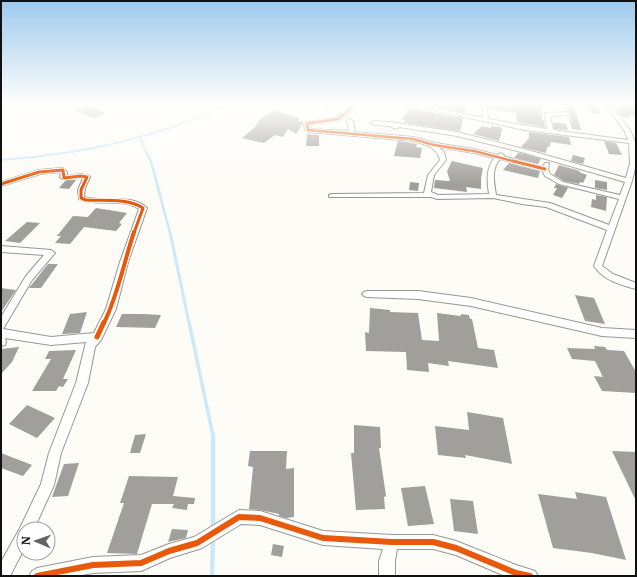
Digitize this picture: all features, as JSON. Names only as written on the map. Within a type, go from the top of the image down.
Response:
[{"type":"street","points":[[310,131],[352,133],[423,141],[474,151],[545,168]]},
{"type":"street","points":[[399,131],[400,139]]},
{"type":"street","points":[[436,131],[457,134],[511,148],[526,150],[629,181]]},
{"type":"street","points":[[550,131],[632,142]]},
{"type":"street","points":[[627,131],[632,142],[633,163],[629,181],[598,266],[601,271],[606,274],[636,286]]},
{"type":"street","points":[[423,141],[441,152],[443,160],[431,175],[428,193],[431,195]]},
{"type":"street","points":[[493,196],[489,174],[495,160],[511,148]]},
{"type":"street","points":[[549,158],[545,168],[547,175],[562,183],[622,198]]},
{"type":"street","points":[[1,184],[40,172],[63,170],[64,178],[81,176],[87,177],[80,194],[81,198],[86,200],[131,203],[141,206],[142,208],[124,262],[112,309],[97,337],[90,345],[82,383],[55,453],[47,485],[30,521]]},
{"type":"street","points":[[331,196],[493,196],[556,207],[612,229]]},
{"type":"street","points":[[1,249],[51,252],[29,278],[1,326]]},
{"type":"street","points":[[367,294],[418,295],[471,302],[602,332],[636,334]]},
{"type":"street","points":[[1,333],[51,341],[97,337]]},
{"type":"street","points":[[37,576],[93,564],[141,563],[169,551],[197,543],[240,517],[260,518],[324,538],[392,542],[434,542],[456,548],[516,573],[530,576]]},
{"type":"street","points":[[387,576],[387,561],[392,542]]},
{"type":"street","points":[[2,576],[16,549]]},
{"type":"building","points":[[250,131],[287,131],[283,137],[275,135],[264,143],[242,138]]},
{"type":"building","points":[[291,131],[298,131],[296,134]]},
{"type":"building","points":[[476,131],[502,131],[499,141],[473,134]]},
{"type":"building","points":[[529,132],[569,137],[571,145],[551,142],[549,147],[547,147],[546,153],[521,147],[529,138]]},
{"type":"building","points":[[307,134],[319,135],[319,146],[306,146]]},
{"type":"building","points":[[398,141],[417,144],[416,147],[422,148],[420,158],[394,156]]},
{"type":"building","points":[[604,141],[616,143],[622,155],[609,154]]},
{"type":"building","points":[[518,153],[541,159],[538,164],[514,158]]},
{"type":"building","points":[[573,155],[585,158],[583,164],[571,161]]},
{"type":"building","points":[[452,161],[483,168],[481,189],[466,187],[467,192],[434,188],[435,180],[450,181],[447,171]]},
{"type":"building","points":[[509,163],[540,171],[538,178],[503,170]]},
{"type":"building","points":[[559,165],[580,171],[579,172],[587,175],[583,183],[580,182],[579,184],[564,181],[554,175]]},
{"type":"building","points":[[66,180],[76,180],[69,189],[59,188]]},
{"type":"building","points":[[595,180],[607,182],[607,190],[595,188]]},
{"type":"building","points":[[410,182],[419,183],[418,191],[409,190]]},
{"type":"building","points":[[556,184],[576,190],[568,188],[562,198],[553,195],[557,188],[554,188]]},
{"type":"building","points":[[596,195],[607,197],[606,211],[591,207],[592,199],[596,200]]},
{"type":"building","points":[[96,208],[127,213],[119,223],[122,224],[116,231],[84,227],[70,244],[55,243],[61,236],[57,236],[73,216],[88,217]]},
{"type":"building","points":[[27,222],[40,223],[20,243],[5,241]]},
{"type":"building","points":[[48,264],[58,264],[41,288],[29,288]]},
{"type":"building","points":[[1,288],[16,290],[1,312]]},
{"type":"building","points":[[575,295],[594,298],[605,324],[585,321]]},
{"type":"building","points":[[370,308],[390,310],[390,312],[418,313],[422,340],[439,341],[437,313],[461,316],[461,314],[469,315],[470,319],[472,319],[478,348],[494,350],[498,368],[448,361],[449,366],[428,363],[429,372],[407,370],[406,352],[366,351],[365,332],[369,333]]},
{"type":"building","points":[[87,312],[80,333],[62,334],[70,314]]},
{"type":"building","points":[[122,314],[161,315],[155,328],[116,327]]},
{"type":"building","points":[[594,346],[605,347],[607,350],[624,351],[636,372],[636,393],[602,391],[594,376],[603,377],[595,361],[572,359],[567,348],[595,349]]},
{"type":"building","points":[[19,347],[12,362],[1,374],[1,349]]},
{"type":"building","points":[[76,350],[63,379],[68,379],[63,387],[59,386],[56,391],[32,391],[51,359],[45,359],[49,351]]},
{"type":"building","points":[[27,405],[55,418],[37,438],[9,424]]},
{"type":"building","points":[[467,412],[503,418],[512,464],[465,455],[466,458],[438,455],[435,426],[469,430]]},
{"type":"building","points":[[354,425],[380,427],[381,448],[379,448],[386,496],[384,497],[385,509],[356,510],[351,453],[354,453]]},
{"type":"building","points":[[146,434],[140,453],[130,453],[135,435]]},
{"type":"building","points":[[250,451],[287,451],[286,469],[294,468],[294,517],[286,518],[279,516],[279,514],[249,509],[253,467],[248,466]]},
{"type":"building","points":[[612,451],[636,452],[636,501]]},
{"type":"building","points":[[1,453],[32,465],[23,476],[1,468]]},
{"type":"building","points":[[79,463],[68,496],[52,497],[64,464]]},
{"type":"building","points":[[129,476],[178,477],[173,496],[195,498],[194,504],[188,504],[187,510],[172,508],[174,504],[152,504],[137,554],[107,553],[124,503],[120,503]]},
{"type":"building","points":[[425,486],[434,524],[408,526],[401,488]]},
{"type":"building","points":[[575,492],[606,497],[626,560],[592,553],[553,548],[538,494],[577,499]]},
{"type":"building","points":[[450,499],[473,501],[478,534],[454,531]]},
{"type":"building","points":[[172,529],[188,530],[186,538],[168,542]]},
{"type":"building","points":[[273,544],[284,546],[282,557],[271,555]]},
{"type":"waterway","points":[[1,160],[62,154],[90,149],[159,131]]},
{"type":"waterway","points":[[140,138],[151,162]]},
{"type":"waterway","points":[[151,161],[170,233]]},
{"type":"waterway","points":[[170,232],[189,323]]},
{"type":"waterway","points":[[189,322],[213,436]]},
{"type":"waterway","points":[[213,436],[213,528]]},
{"type":"waterway","points":[[212,576],[213,538]]},
{"type":"cycle path","points":[[322,131],[413,139],[434,145],[474,151],[545,169]]},
{"type":"cycle path","points":[[1,184],[39,172],[63,170],[64,178],[81,176],[87,177],[81,190],[81,198],[86,200],[125,202],[139,205],[143,208],[124,262],[111,309],[97,337]]},
{"type":"cycle path","points":[[37,576],[93,565],[141,563],[169,551],[197,543],[239,517],[260,518],[323,538],[392,542],[433,542],[456,548],[516,573],[530,576]]}]
